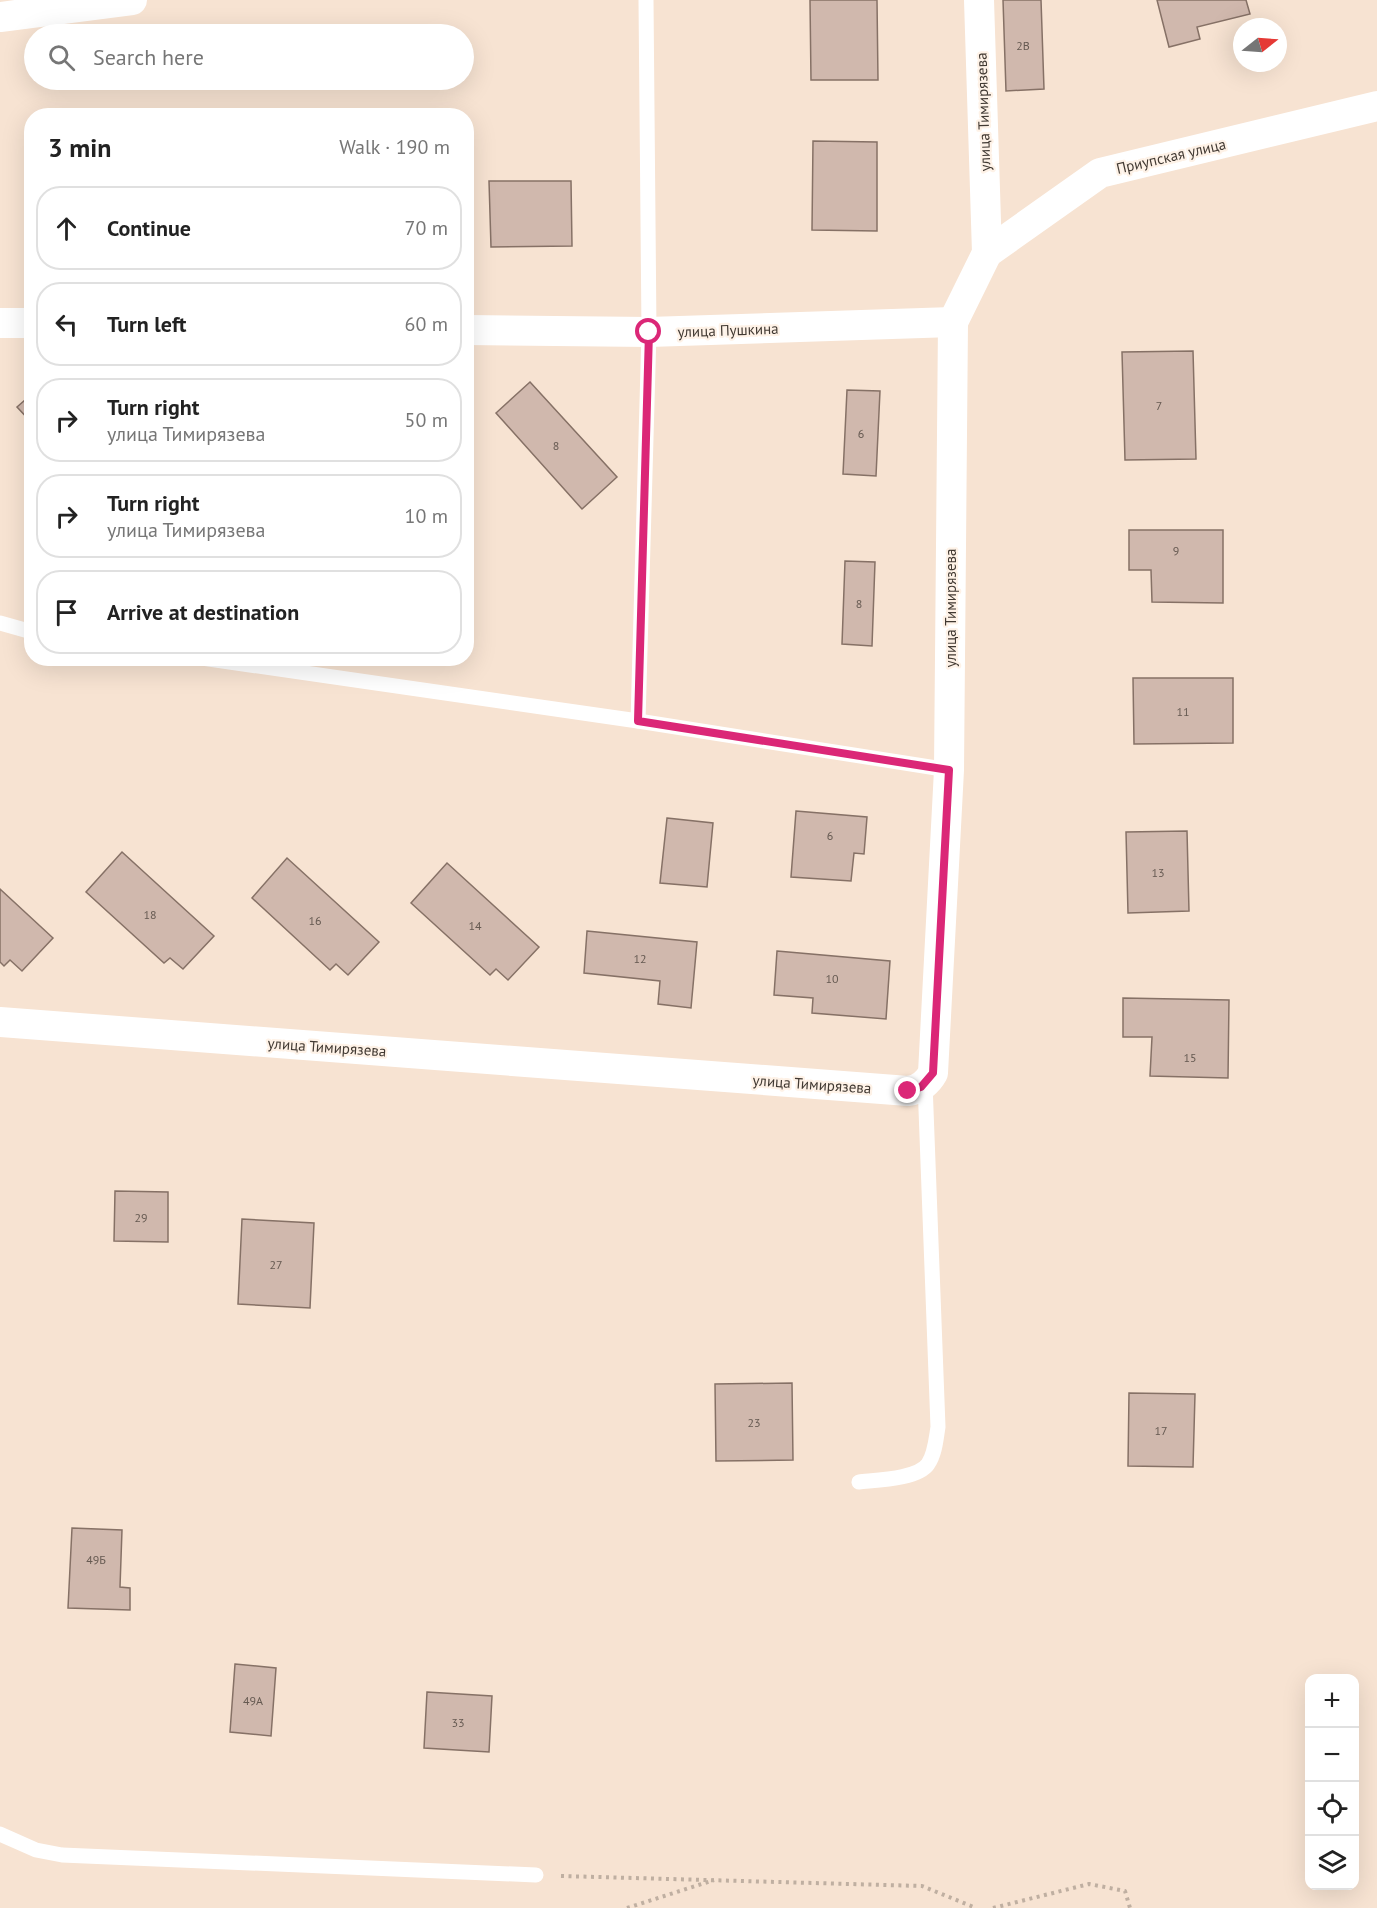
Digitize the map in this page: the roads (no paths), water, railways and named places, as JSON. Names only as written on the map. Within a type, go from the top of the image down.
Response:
[{"type":"street","points":[[0,17],[132,0]]},
{"type":"street","name":"улица Тимирязева","points":[[0,1022],[908,1091],[917,1089],[925,1083],[933,1073],[949,770],[953,322],[987,253],[979,0]]},
{"type":"street","name":"Приупская улица","points":[[987,253],[1100,173],[1377,106]]},
{"type":"street","name":"улица Пушкина","points":[[474,330],[649,332],[953,322]]},
{"type":"street","points":[[0,323],[24,323]]},
{"type":"lane","points":[[638,721],[649,332],[646,0]]},
{"type":"lane","points":[[0,623],[24,630]]},
{"type":"lane","points":[[257,666],[638,721],[949,770]]},
{"type":"lane","points":[[859,1482],[915,1473],[927,1466],[933,1453],[938,1427],[925,1083]]},
{"type":"lane","points":[[0,1834],[36,1850],[62,1855],[536,1875]]}]
